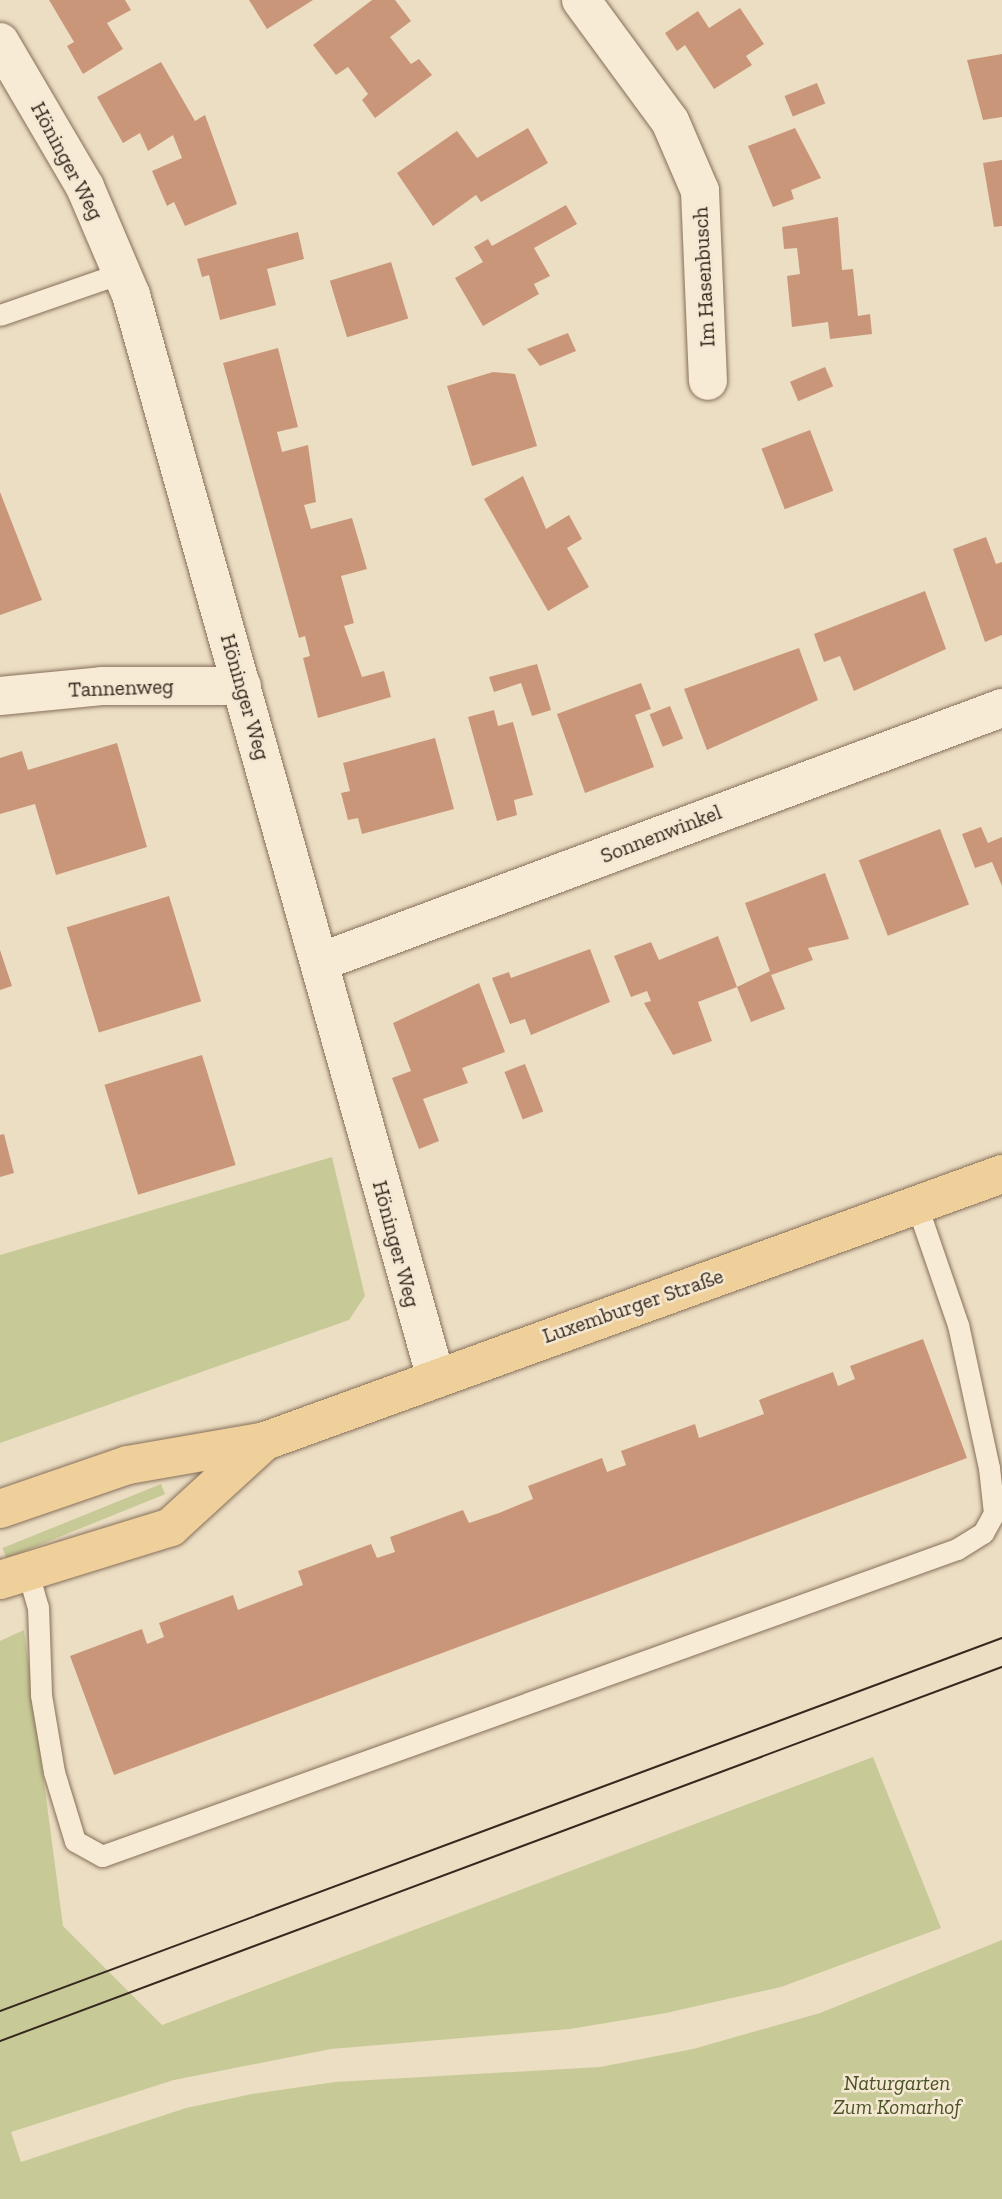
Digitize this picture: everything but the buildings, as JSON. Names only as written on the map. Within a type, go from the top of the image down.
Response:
[{"type":"main road","name":"Luxemburger Straße","points":[[0,1509],[128,1465],[265,1441],[435,1375],[1002,1174]]},
{"type":"main road","name":"Luxemburger Straße","points":[[14,1577],[171,1527],[265,1441]]},
{"type":"street","name":"Im Hasenbusch","points":[[581,0],[670,121],[700,191],[708,381]]},
{"type":"street","name":"Höninger Weg","points":[[0,41],[85,187],[121,272],[242,685],[435,1375]]},
{"type":"street","name":"Tannenweg","points":[[0,696],[102,686],[242,685]]},
{"type":"street","name":"Sonnenwinkel","points":[[320,962],[1002,708]]},
{"type":"lane","points":[[0,314],[121,272]]},
{"type":"lane","points":[[14,1577],[38,1607],[41,1695],[54,1772],[75,1841],[102,1856],[957,1549],[983,1533],[994,1513],[989,1468],[958,1325],[916,1206]]},
{"type":"green space","points":[[332,1157],[365,1296],[349,1320],[0,1443],[0,1255]]},
{"type":"green space","points":[[161,1484],[165,1494],[7,1558],[2,1548]]},
{"type":"green space","name":"Naturgarten Zum Komarhof","points":[[24,1630],[63,1926],[162,2025],[873,1757],[941,1928],[781,1987],[666,2013],[570,2029],[331,2049],[174,2080],[11,2132],[21,2162],[186,2108],[252,2094],[335,2082],[600,2067],[693,2049],[820,2013],[1002,1940],[1002,2199],[0,2199],[0,1641]]},
{"type":"tram line","points":[[0,2011],[1002,1638]]},
{"type":"tram line","points":[[0,2041],[1002,1667]]}]
